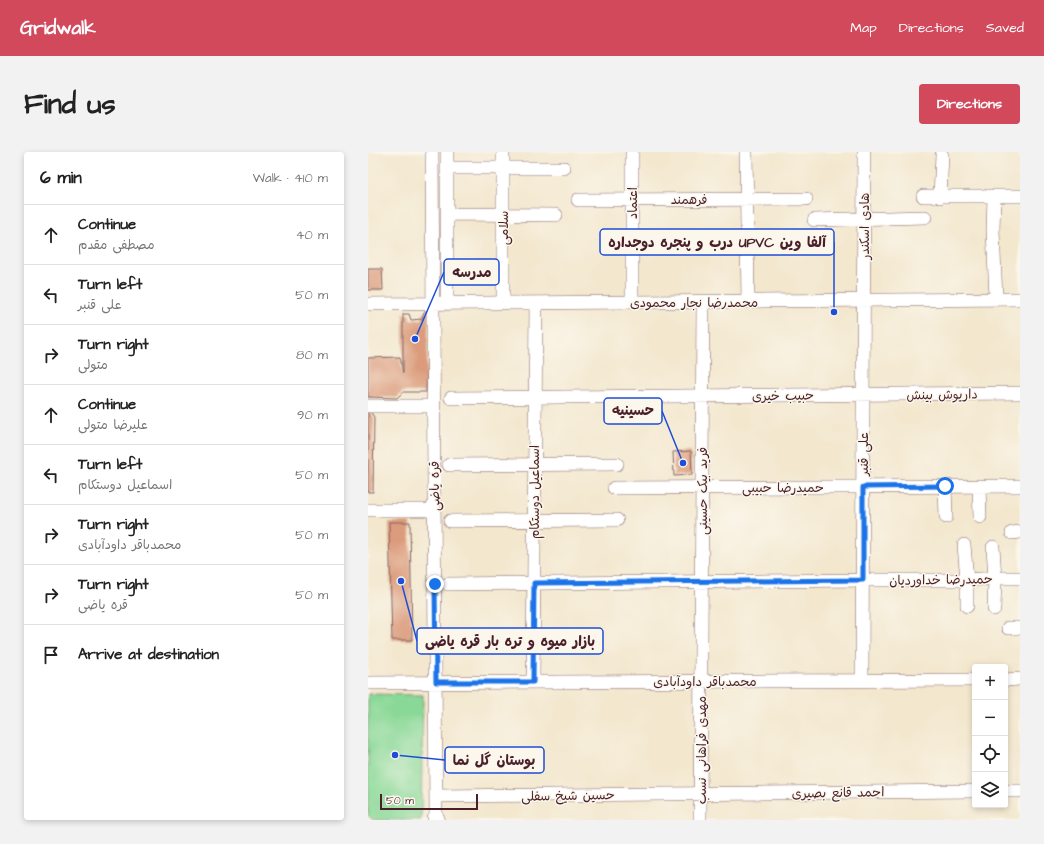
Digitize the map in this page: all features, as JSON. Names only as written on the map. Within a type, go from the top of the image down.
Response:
[{"type":"street","name":"قره یاضی","points":[[432,152],[436,820]]},
{"type":"street","points":[[447,152],[447,304]]},
{"type":"street","name":"سلامی","points":[[502,303],[503,152]]},
{"type":"street","name":"اعتماد","points":[[632,152],[632,302]]},
{"type":"street","points":[[746,152],[748,301]]},
{"type":"street","name":"هادی اسکندر","points":[[864,152],[864,300]]},
{"type":"street","points":[[940,197],[942,155]]},
{"type":"street","points":[[447,168],[564,168]]},
{"type":"street","points":[[923,196],[1020,196]]},
{"type":"street","points":[[994,196],[993,230],[996,299]]},
{"type":"street","name":"فرهمند","points":[[578,200],[806,199]]},
{"type":"street","points":[[447,214],[556,215]]},
{"type":"street","points":[[814,220],[925,217]]},
{"type":"street","name":"محمدرضا نجار محمودی","points":[[368,304],[1020,299]]},
{"type":"street","name":"علی قنبر","points":[[862,680],[864,300]]},
{"type":"street","name":"فرید بیک حسینی","points":[[701,681],[703,302]]},
{"type":"street","name":"اسماعیل دوستکام","points":[[533,682],[536,303]]},
{"type":"street","name":"داریوش بینش","points":[[863,394],[1020,393]]},
{"type":"street","name":"حبیب خیری","points":[[451,398],[863,394]]},
{"type":"street","points":[[368,406],[434,406]]},
{"type":"street","points":[[449,464],[616,464]]},
{"type":"street","points":[[945,486],[946,517]]},
{"type":"street","points":[[979,486],[980,517]]},
{"type":"street","name":"حمیدرضا حبیبی","points":[[614,488],[1020,486]]},
{"type":"street","points":[[368,510],[434,510]]},
{"type":"street","points":[[450,521],[617,520]]},
{"type":"street","points":[[964,545],[967,580],[967,606]]},
{"type":"street","points":[[993,547],[995,578],[994,608]]},
{"type":"street","name":"حمیدرضا خداوردیان","points":[[448,584],[967,580],[1020,578]]},
{"type":"street","points":[[1008,680],[1020,679]]},
{"type":"street","name":"محمدباقر داودآبادی","points":[[368,683],[972,680]]},
{"type":"street","name":"مهدی فراهانی نسب","points":[[700,820],[701,681]]},
{"type":"street","name":"احمد قانع بصیری","points":[[701,794],[972,791]]},
{"type":"street","points":[[1008,791],[1020,791]]},
{"type":"street","name":"حسین شیخ سفلی","points":[[436,796],[701,794]]},
{"type":"green space","points":[[368,694],[423,695],[421,820],[373,820],[368,815]]},
{"type":"building","points":[[368,269],[382,269],[383,290],[368,290]]},
{"type":"building","points":[[424,312],[429,312],[426,392],[403,392],[397,398],[368,397],[368,358],[400,357],[403,373],[403,314],[409,314],[411,320],[422,319]]},
{"type":"building","points":[[368,408],[374,417],[373,492],[368,492]]},
{"type":"building","points":[[691,451],[692,475],[674,476],[673,452]]},
{"type":"building","points":[[389,522],[410,522],[412,640],[392,640]]},
{"type":"place","name":"درب و پنجره دوجداره UPVC آلفا وین","points":[[834,312]]},
{"type":"place","name":"مدرسه","points":[[415,339]]},
{"type":"place","name":"حسینیه","points":[[683,463]]},
{"type":"place","name":"بازار میوه و تره بار قره یاضی","points":[[401,581]]},
{"type":"place","name":"بوستان گل نما","points":[[395,755]]},
{"type":"route","points":[[435,584],[436,682],[533,682],[534,583],[863,580],[863,487],[945,486]]}]
